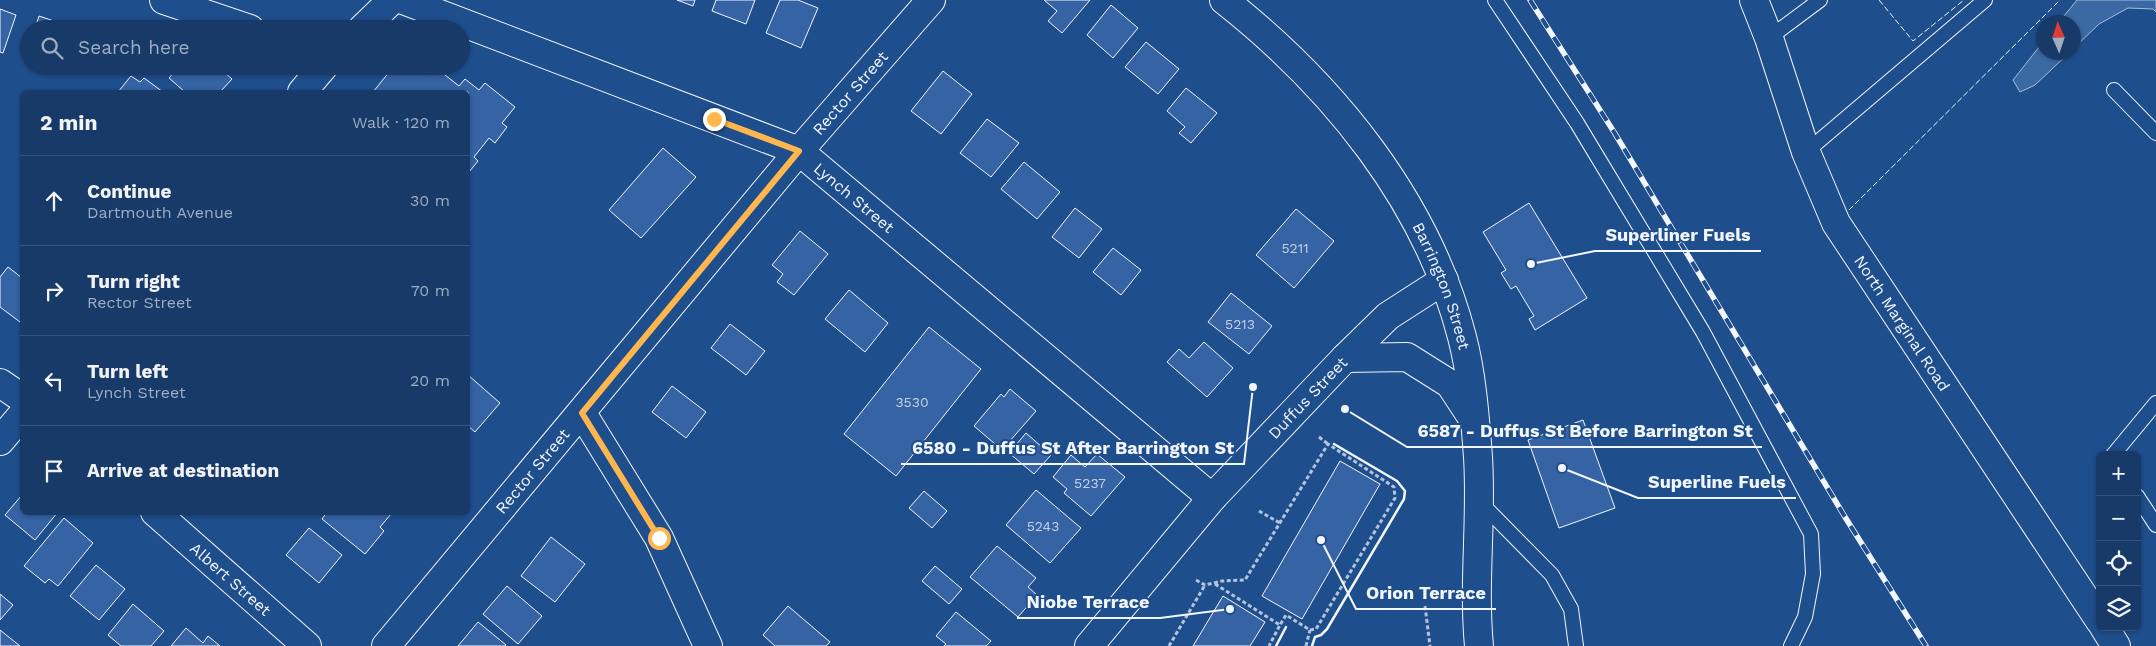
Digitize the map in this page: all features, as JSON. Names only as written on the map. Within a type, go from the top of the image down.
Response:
[{"type":"street","points":[[164,0],[223,20]]},
{"type":"street","points":[[371,20],[392,0]]},
{"type":"street","name":"Lynch Street","points":[[403,0],[455,20]]},
{"type":"street","name":"Rector Street","points":[[386,646],[799,151],[931,0]]},
{"type":"street","name":"Barrington Street","points":[[1224,0],[1249,19],[1315,84],[1370,148],[1409,206],[1444,280],[1463,338],[1475,422],[1480,501],[1476,573],[1479,646]]},
{"type":"street","name":"North Marginal Road","points":[[1754,0],[1769,38],[1806,152],[1836,223],[2096,615]]},
{"type":"street","name":"Lynch Street","points":[[470,26],[799,151],[1212,498]]},
{"type":"street","points":[[304,90],[316,75]]},
{"type":"street","name":"Duffus Street","points":[[1089,646],[1212,498],[1345,358],[1388,316],[1444,280]]},
{"type":"street","points":[[1345,358],[1407,357],[1450,384],[1475,422]]},
{"type":"street","points":[[0,383],[20,397]]},
{"type":"street","points":[[582,413],[659,538],[708,646]]},
{"type":"street","points":[[0,441],[20,417]]},
{"type":"street","name":"Albert Street","points":[[159,515],[307,646]]},
{"type":"street","points":[[2107,631],[2116,646]]},
{"type":"lane","points":[[1495,0],[1577,123],[1703,332],[1810,534],[1813,574],[1805,617],[1791,646]]},
{"type":"lane","points":[[1769,38],[1820,0]]},
{"type":"lane","points":[[1806,152],[1985,0]]},
{"type":"lane","points":[[2114,90],[2156,133]]},
{"type":"lane","points":[[2116,451],[2156,403]]},
{"type":"lane","points":[[1480,501],[1552,575],[1571,609],[1576,646]]},
{"type":"lane","points":[[2141,502],[2156,525]]},
{"type":"path","points":[[1269,646],[1286,615],[1310,630],[1316,629],[1395,498],[1394,487],[1320,437]]},
{"type":"path","points":[[1196,580],[1205,585],[1222,581],[1245,580],[1328,444]]},
{"type":"path","points":[[1259,511],[1280,523]]},
{"type":"path","points":[[1215,584],[1280,625]]},
{"type":"path","points":[[1170,646],[1205,585]]},
{"type":"path","points":[[1425,606],[1430,646]]},
{"type":"path","points":[[1306,646],[1310,630]]},
{"type":"water","points":[[2077,0],[2156,0],[2156,12],[2153,9],[2128,8],[2099,24],[2081,41],[2081,15],[2065,15]]},
{"type":"water","points":[[2036,51],[2036,60],[2062,60],[2035,85],[2020,92],[2013,80]]},
{"type":"building","points":[[677,0],[695,0],[693,6]]},
{"type":"building","points":[[716,0],[755,0],[746,24],[712,11]]},
{"type":"building","points":[[780,0],[798,0],[818,8],[801,48],[766,33]]},
{"type":"building","points":[[1044,0],[1090,0],[1062,33],[1048,21],[1057,11]]},
{"type":"building","points":[[1111,5],[1138,28],[1113,58],[1087,35]]},
{"type":"building","points":[[0,9],[16,15],[3,53],[0,52]]},
{"type":"building","points":[[39,16],[51,20],[38,20]]},
{"type":"building","points":[[1146,42],[1179,69],[1158,94],[1125,67]]},
{"type":"building","points":[[943,71],[972,94],[941,134],[911,111]]},
{"type":"building","points":[[172,75],[227,75],[232,79],[222,90],[183,90],[169,78]]},
{"type":"building","points":[[387,75],[445,75],[459,86],[465,79],[479,90],[485,83],[515,107],[502,123],[507,127],[495,143],[489,138],[474,157],[478,161],[470,171],[470,90],[375,90]]},
{"type":"building","points":[[131,76],[140,82],[144,78],[160,90],[120,90]]},
{"type":"building","points":[[1186,88],[1217,113],[1191,143],[1179,133],[1185,127],[1167,111]]},
{"type":"building","points":[[987,119],[1019,143],[991,177],[960,153]]},
{"type":"building","points":[[663,148],[696,177],[641,238],[609,210]]},
{"type":"building","points":[[1024,162],[1060,192],[1037,219],[1001,189]]},
{"type":"building","points":[[1529,203],[1587,298],[1535,330],[1529,319],[1534,316],[1516,286],[1511,289],[1501,273],[1506,270],[1483,232]]},
{"type":"building","points":[[1075,208],[1102,229],[1079,258],[1052,237]]},
{"type":"building","points":[[1296,209],[1334,241],[1294,288],[1256,255]]},
{"type":"building","points":[[800,231],[828,254],[794,295],[777,282],[783,274],[772,265]]},
{"type":"building","points":[[1113,248],[1141,270],[1121,295],[1093,272]]},
{"type":"building","points":[[8,267],[20,276],[20,322],[0,307],[0,277]]},
{"type":"building","points":[[849,290],[888,323],[865,352],[825,319]]},
{"type":"building","points":[[1231,293],[1272,326],[1249,354],[1208,322]]},
{"type":"building","points":[[730,324],[765,351],[746,375],[711,348]]},
{"type":"building","points":[[929,327],[981,369],[896,476],[844,434]]},
{"type":"building","points":[[1204,342],[1233,368],[1207,397],[1167,362],[1179,349],[1189,358]]},
{"type":"building","points":[[470,377],[500,403],[475,432],[470,428]]},
{"type":"building","points":[[672,386],[706,412],[686,438],[652,412]]},
{"type":"building","points":[[1010,389],[1036,411],[1002,450],[974,426],[1001,394],[1004,397]]},
{"type":"building","points":[[1583,420],[1615,508],[1559,528],[1528,440]]},
{"type":"building","points":[[1026,433],[1051,455],[1034,474],[1009,453]]},
{"type":"building","points":[[1097,454],[1125,477],[1091,516],[1064,493],[1067,489],[1053,477],[1071,455],[1085,467]]},
{"type":"building","points":[[1340,461],[1380,484],[1302,619],[1262,596]]},
{"type":"building","points":[[1036,490],[1081,528],[1050,563],[1006,525]]},
{"type":"building","points":[[924,491],[947,511],[932,528],[909,508]]},
{"type":"building","points":[[20,497],[20,515],[56,515],[35,540],[5,515]]},
{"type":"building","points":[[325,515],[390,515],[380,527],[384,531],[365,554],[322,519]]},
{"type":"building","points":[[64,518],[93,543],[58,586],[49,579],[45,583],[24,566]]},
{"type":"building","points":[[309,528],[342,555],[319,583],[286,555]]},
{"type":"building","points":[[551,537],[585,564],[555,602],[521,576]]},
{"type":"building","points":[[997,546],[1036,578],[1028,587],[1037,595],[1018,617],[970,577]]},
{"type":"building","points":[[96,565],[125,589],[99,620],[70,596]]},
{"type":"building","points":[[935,566],[962,589],[949,604],[922,581]]},
{"type":"building","points":[[507,586],[542,616],[518,644],[483,614]]},
{"type":"building","points":[[0,594],[13,605],[0,620]]},
{"type":"building","points":[[1223,596],[1265,622],[1250,646],[1193,646]]},
{"type":"building","points":[[133,604],[164,631],[151,646],[121,646],[108,635]]},
{"type":"building","points":[[788,606],[830,642],[826,646],[775,646],[763,635]]},
{"type":"building","points":[[956,612],[991,641],[986,646],[944,646],[946,644],[936,636]]},
{"type":"building","points":[[478,622],[506,645],[458,646]]},
{"type":"building","points":[[186,628],[203,643],[208,636],[220,646],[171,646]]},
{"type":"building","points":[[0,630],[20,646],[0,646]]},
{"type":"railway","points":[[1530,0],[1614,132],[1845,517],[1926,646]]},
{"type":"fence","points":[[1879,0],[1913,41],[1964,0]]},
{"type":"fence","points":[[1849,210],[2060,0]]},
{"type":"wall","points":[[1312,646],[1315,637],[1321,635],[1327,629],[1404,499],[1405,491],[1397,481],[1334,444]]},
{"type":"wall","points":[[1276,646],[1286,627]]},
{"type":"place","name":"Superliner Fuels","points":[[1531,264]]},
{"type":"place","name":"6580 - Duffus St After Barrington St","points":[[1253,387]]},
{"type":"place","name":"6587 - Duffus St Before Barrington St","points":[[1345,409]]},
{"type":"place","name":"Superline Fuels","points":[[1562,468]]},
{"type":"place","name":"Orion Terrace","points":[[1321,540]]},
{"type":"place","name":"Niobe Terrace","points":[[1230,609]]},
{"type":"route","points":[[659,538],[582,413],[799,151],[714,119]]}]
